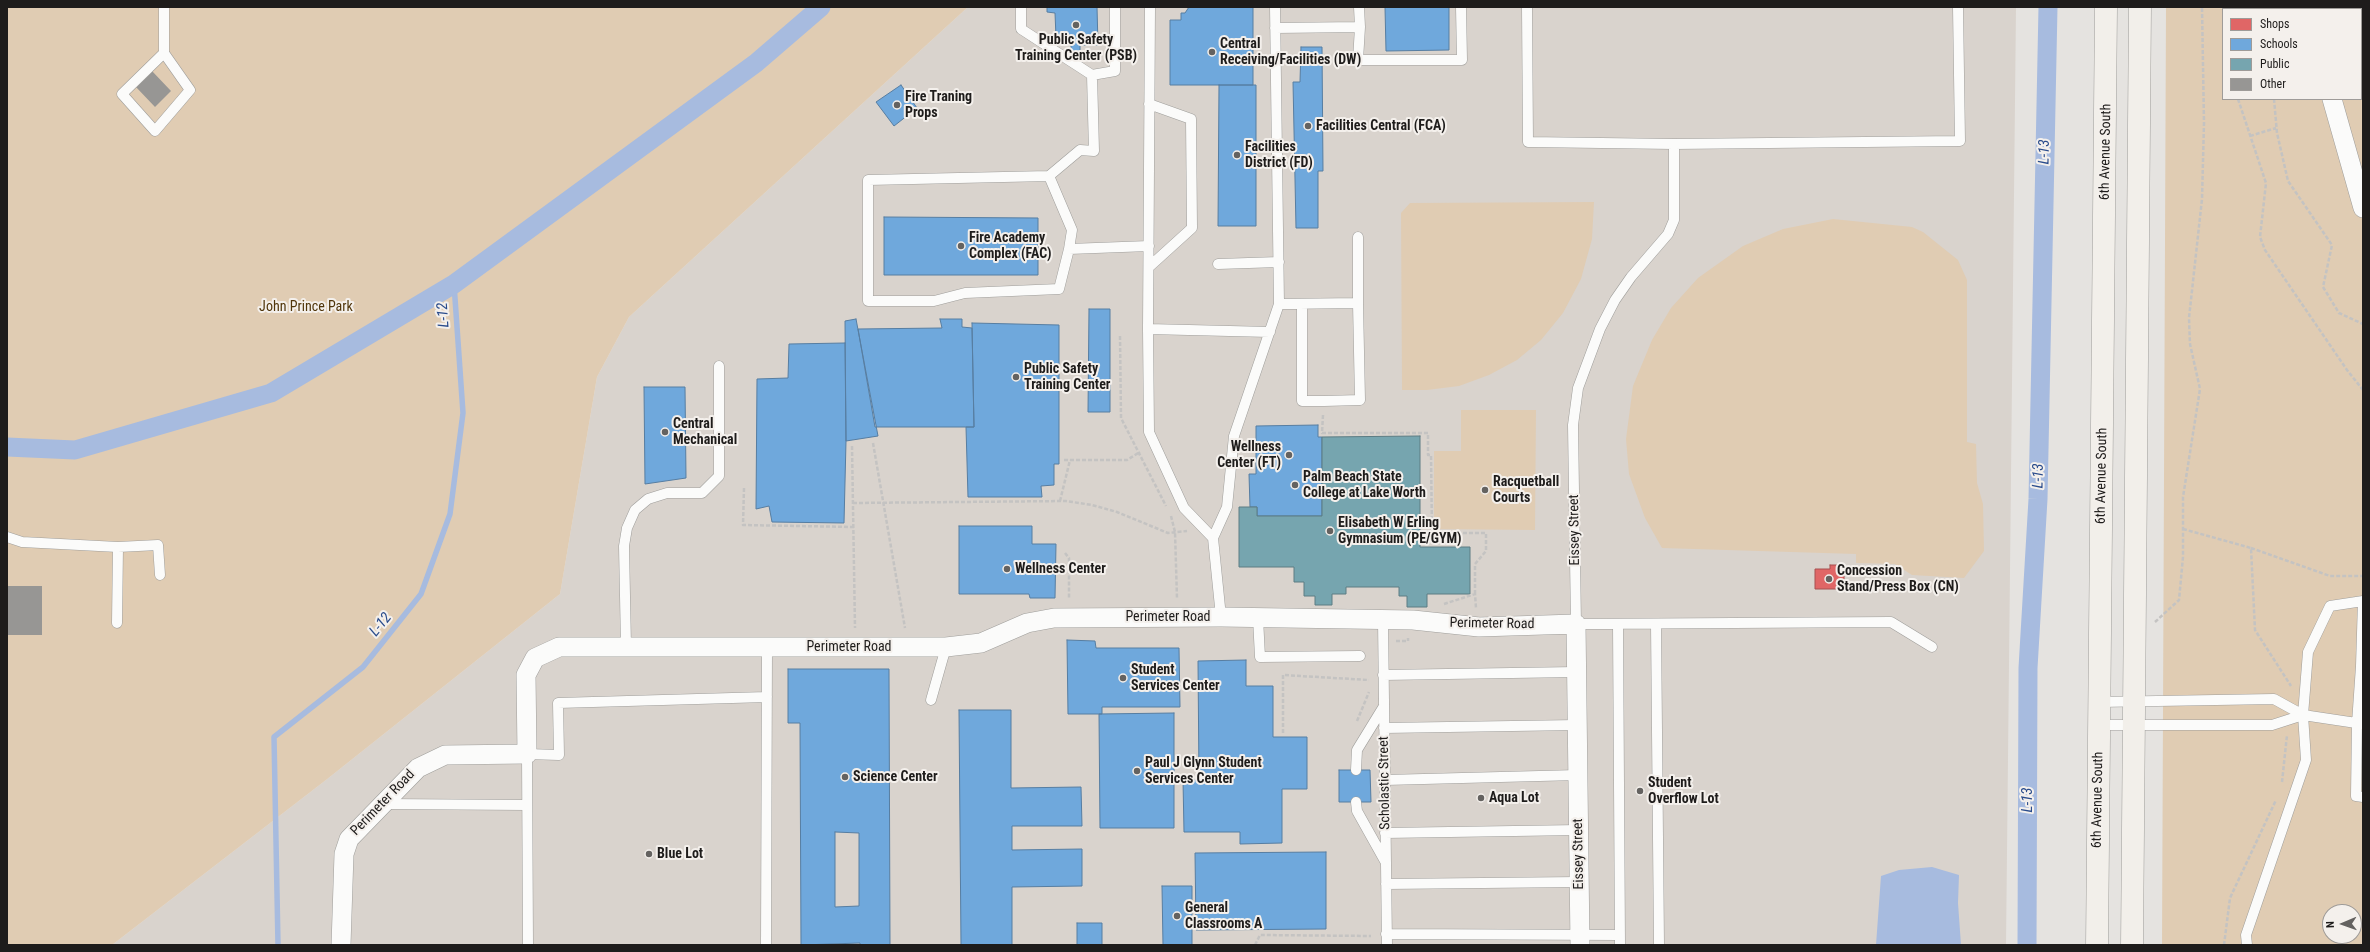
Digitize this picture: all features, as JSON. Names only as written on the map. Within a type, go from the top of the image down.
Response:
[{"type":"street","name":"6th Avenue South","points":[[2097,945],[2106,7]]},
{"type":"street","points":[[2132,945],[2140,7]]},
{"type":"street","points":[[2332,100],[2363,208]]},
{"type":"street","name":"Perimeter Road","points":[[341,945],[344,854],[349,839],[418,768],[445,756],[527,754],[526,675],[535,658],[559,647],[946,647],[981,643],[1027,623],[1054,618],[1221,617],[1413,620],[1479,627],[1576,624]]},
{"type":"street","name":"Eissey Street","points":[[1576,624],[1580,940]]},
{"type":"lane","points":[[164,7],[164,53],[190,90],[155,131],[122,94],[164,53]]},
{"type":"lane","points":[[1021,7],[1021,29],[1092,75],[1115,71],[1115,7]]},
{"type":"lane","points":[[1150,7],[1148,104],[1149,432],[1184,508],[1213,538]]},
{"type":"lane","points":[[1221,617],[1213,538],[1227,507],[1234,436],[1279,304],[1275,7]]},
{"type":"lane","points":[[1360,7],[1358,60],[1462,60],[1462,7]]},
{"type":"lane","points":[[1528,7],[1528,142],[1674,144],[1960,141],[1958,7]]},
{"type":"lane","points":[[1275,28],[1360,27]]},
{"type":"lane","points":[[1049,176],[1072,230],[1059,289],[965,293],[934,301],[868,301],[868,180],[1049,176],[1080,150],[1094,151],[1092,75]]},
{"type":"lane","points":[[1148,104],[1191,119],[1192,228],[1149,267]]},
{"type":"lane","name":"Eissey Street","points":[[1576,624],[1573,425],[1578,388],[1600,329],[1615,300],[1631,277],[1668,234],[1674,220],[1674,144]]},
{"type":"lane","points":[[1302,304],[1302,401],[1360,400],[1358,237]]},
{"type":"lane","points":[[1069,249],[1149,246]]},
{"type":"lane","points":[[1218,264],[1279,262]]},
{"type":"lane","points":[[1279,304],[1358,303]]},
{"type":"lane","points":[[1148,329],[1270,332]]},
{"type":"lane","points":[[626,646],[624,546],[627,528],[635,510],[648,499],[667,493],[702,493],[719,476],[720,366]]},
{"type":"lane","points":[[7,537],[22,542],[118,547],[158,545],[160,575]]},
{"type":"lane","points":[[117,623],[118,547]]},
{"type":"lane","points":[[2247,945],[2246,935],[2306,760],[2303,715],[2308,652],[2330,606],[2363,601],[2360,724],[2356,796],[2363,797]]},
{"type":"lane","points":[[1258,618],[1260,656],[1360,656]]},
{"type":"lane","name":"Scholastic Street","points":[[1383,620],[1386,945]]},
{"type":"lane","points":[[1576,624],[1891,622],[1932,647]]},
{"type":"lane","points":[[1386,934],[1620,940],[1618,624]]},
{"type":"lane","points":[[1656,624],[1659,945]]},
{"type":"lane","points":[[766,945],[767,647]]},
{"type":"lane","points":[[931,700],[946,647]]},
{"type":"lane","points":[[1384,675],[1576,672]]},
{"type":"lane","points":[[528,945],[527,754],[559,754],[558,703],[767,697]]},
{"type":"lane","points":[[2099,702],[2274,699],[2303,715],[2360,724]]},
{"type":"lane","points":[[1356,770],[1357,750],[1384,706]]},
{"type":"lane","points":[[2099,725],[2272,725],[2303,715]]},
{"type":"lane","points":[[1384,728],[1577,725]]},
{"type":"lane","points":[[1385,780],[1578,775]]},
{"type":"lane","points":[[1356,802],[1357,811],[1385,862]]},
{"type":"lane","points":[[383,804],[527,805]]},
{"type":"lane","points":[[1385,832],[1579,830]]},
{"type":"lane","points":[[1386,884],[1579,882]]},
{"type":"path","points":[[2155,622],[2180,600],[2183,497],[2200,389],[2190,344],[2189,318],[2202,198],[2204,123],[2202,7]]},
{"type":"path","points":[[2238,100],[2266,183],[2260,238],[2265,250],[2347,370],[2363,390]]},
{"type":"path","points":[[2274,100],[2277,128],[2288,181],[2332,245],[2323,287],[2339,313],[2363,324]]},
{"type":"path","points":[[2250,136],[2277,128]]},
{"type":"path","points":[[1120,336],[1122,418],[1167,508]]},
{"type":"path","points":[[1324,401],[1322,433],[1428,433],[1428,455],[1431,455],[1432,533],[1486,533],[1486,551],[1475,564],[1477,615]]},
{"type":"path","points":[[873,443],[906,633]]},
{"type":"path","points":[[1064,460],[1127,460],[1154,443]]},
{"type":"path","points":[[852,446],[855,633]]},
{"type":"path","points":[[1060,501],[1070,460]]},
{"type":"path","points":[[744,488],[743,525],[854,527]]},
{"type":"path","points":[[853,503],[1060,501],[1092,505],[1117,512],[1168,533],[1205,530]]},
{"type":"path","points":[[1170,515],[1175,532],[1177,601]]},
{"type":"path","points":[[2183,529],[2251,548],[2330,576],[2363,576]]},
{"type":"path","points":[[2251,548],[2255,630],[2292,687]]},
{"type":"path","points":[[1065,553],[1069,558],[1069,602]]},
{"type":"path","points":[[1442,604],[1475,594]]},
{"type":"path","points":[[1353,728],[1369,693],[1369,672]]},
{"type":"path","points":[[1283,733],[1283,675],[1369,680]]},
{"type":"path","points":[[2282,785],[2288,733]]},
{"type":"path","points":[[2224,945],[2230,898],[2276,799]]},
{"type":"path","points":[[1255,945],[1260,934],[1371,936]]},
{"type":"shaded area","name":"Palm Beach State College at Lake Worth","points":[[968,7],[2016,7],[2006,945],[112,945],[326,780],[560,594],[597,377],[629,317]]},
{"type":"green space","name":"John Prince Park","points":[[7,7],[968,7],[629,317],[597,377],[560,594],[326,780],[112,945],[7,945]]},
{"type":"green space","points":[[2166,7],[2363,7],[2363,945],[2162,945]]},
{"type":"green space","points":[[1594,202],[1592,239],[1581,279],[1563,313],[1541,340],[1517,360],[1489,375],[1459,386],[1427,390],[1402,390],[1401,213],[1410,203]]},
{"type":"green space","points":[[1833,219],[1912,227],[1923,232],[1958,260],[1967,280],[1967,442],[1976,444],[1977,483],[1983,504],[1984,551],[1964,578],[1912,575],[1895,564],[1856,563],[1856,554],[1662,548],[1645,518],[1629,474],[1626,439],[1633,386],[1652,340],[1671,308],[1698,278],[1743,246],[1783,229]]},
{"type":"green space","name":"Racquetball Courts","points":[[1461,410],[1536,410],[1535,530],[1434,529],[1434,451],[1461,451]]},
{"type":"water","points":[[1932,867],[1959,875],[1958,903],[1961,945],[1876,945],[1881,876],[1899,870]]},
{"type":"building: Shops","name":"Concession Stand/Press Box (CN)","points":[[1830,565],[1844,565],[1844,589],[1815,589],[1815,569],[1830,569]]},
{"type":"building: Schools","name":"Public Safety Training Center (PSB)","points":[[1047,7],[1097,7],[1098,45],[1080,45],[1080,52],[1071,52],[1071,37],[1056,37],[1055,13],[1047,12]]},
{"type":"building: Schools","name":"Central Receiving/Facilities (DW)","points":[[1189,7],[1253,7],[1253,85],[1170,85],[1170,20],[1181,20],[1181,13],[1185,13]]},
{"type":"building: Schools","points":[[1385,7],[1449,7],[1449,50],[1386,51]]},
{"type":"building: Schools","name":"Facilities Central (FCA)","points":[[1301,47],[1322,47],[1323,171],[1318,171],[1318,228],[1296,228],[1293,82],[1300,82]]},
{"type":"building: Schools","name":"Fire Traning Props","points":[[901,85],[917,108],[894,126],[876,102]]},
{"type":"building: Schools","name":"Facilities District (FD)","points":[[1219,85],[1256,85],[1256,226],[1218,226]]},
{"type":"building: Schools","name":"Fire Academy Complex (FAC)","points":[[884,217],[1038,218],[1038,275],[884,275]]},
{"type":"building: Schools","points":[[1089,309],[1110,309],[1110,412],[1088,412]]},
{"type":"building: Schools","points":[[856,319],[878,436],[846,441],[845,321]]},
{"type":"building: Schools","points":[[940,319],[962,319],[962,327],[972,328],[974,427],[875,427],[858,329],[942,328]]},
{"type":"building: Schools","name":"Public Safety Training Center","points":[[972,323],[1059,325],[1059,464],[1054,464],[1054,485],[1041,486],[1042,497],[968,497],[966,427],[974,427]]},
{"type":"building: Schools","points":[[845,343],[846,441],[844,523],[772,522],[769,506],[756,509],[757,379],[788,378],[789,344]]},
{"type":"building: Schools","name":"Central Mechanical","points":[[644,387],[685,387],[686,478],[645,484]]},
{"type":"building: Schools","name":"Wellness Center (FT)","points":[[1318,425],[1318,437],[1322,437],[1322,516],[1257,516],[1257,507],[1250,507],[1249,474],[1256,474],[1256,426]]},
{"type":"building: Schools","name":"Wellness Center","points":[[959,526],[1032,526],[1032,544],[1056,544],[1055,598],[1030,598],[1029,594],[959,594]]},
{"type":"building: Schools","name":"Student Services Center","points":[[1067,640],[1095,641],[1096,648],[1179,648],[1180,707],[1102,707],[1102,714],[1068,714]]},
{"type":"building: Schools","points":[[1246,660],[1246,686],[1273,686],[1273,737],[1307,737],[1307,789],[1282,789],[1282,843],[1240,844],[1240,832],[1184,832],[1183,780],[1199,780],[1198,661]]},
{"type":"building: Schools","name":"Science Center","points":[[788,669],[889,669],[890,945],[860,945],[860,943],[801,945],[800,723],[788,723]],"holes":[[[835,832],[859,833],[859,906],[835,907]]]},
{"type":"building: Schools","points":[[959,710],[1011,710],[1011,788],[1081,787],[1082,826],[1012,826],[1012,850],[1082,849],[1082,886],[1012,887],[1012,945],[961,945]]},
{"type":"building: Schools","name":"Paul J Glynn Student Services Center","points":[[1174,713],[1174,828],[1100,828],[1099,714]]},
{"type":"building: Schools","points":[[1339,770],[1370,770],[1371,802],[1339,802]]},
{"type":"building: Schools","points":[[1326,852],[1326,929],[1196,930],[1195,853]]},
{"type":"building: Schools","name":"General Classrooms A","points":[[1162,886],[1192,886],[1192,945],[1163,945]]},
{"type":"building: Schools","points":[[1077,923],[1102,923],[1102,945],[1077,945]]},
{"type":"building: Public","name":"Elisabeth W Erling Gymnasium (PE/GYM)","points":[[1420,436],[1420,547],[1470,547],[1470,594],[1427,594],[1427,607],[1407,607],[1407,596],[1399,596],[1399,587],[1346,587],[1346,594],[1332,594],[1332,605],[1315,605],[1315,596],[1304,596],[1304,582],[1294,582],[1294,567],[1239,567],[1239,507],[1257,507],[1257,516],[1322,516],[1322,437]]},
{"type":"building: Other","points":[[152,71],[171,91],[155,107],[136,87]]},
{"type":"building: Other","points":[[7,586],[42,586],[42,635],[7,635]]},
{"type":"waterway","points":[[7,447],[75,450],[271,393],[454,284],[756,63],[821,7]]},
{"type":"waterway","name":"L-13","points":[[2027,945],[2028,668],[2038,499],[2048,7]]},
{"type":"waterway","name":"L-12","points":[[278,945],[274,737],[363,667],[421,594],[450,514],[463,413],[454,284]]},
{"type":"place","name":"Public Safety Training Center (PSB)","points":[[1076,25]]},
{"type":"place","name":"Central Receiving/Facilities (DW)","points":[[1212,52]]},
{"type":"place","name":"Fire Traning Props","points":[[897,105]]},
{"type":"place","name":"Facilities Central (FCA)","points":[[1308,126]]},
{"type":"place","name":"Facilities District (FD)","points":[[1237,155]]},
{"type":"place","name":"Fire Academy Complex (FAC)","points":[[961,246]]},
{"type":"place","name":"Public Safety Training Center","points":[[1016,377]]},
{"type":"place","name":"Central Mechanical","points":[[665,432]]},
{"type":"place","name":"Wellness Center (FT)","points":[[1289,455]]},
{"type":"place","name":"Palm Beach State College at Lake Worth","points":[[1295,485]]},
{"type":"place","name":"Racquetball Courts","points":[[1485,490]]},
{"type":"place","name":"Elisabeth W Erling Gymnasium (PE/GYM)","points":[[1330,531]]},
{"type":"place","name":"Wellness Center","points":[[1007,569]]},
{"type":"place","name":"Concession Stand/Press Box (CN)","points":[[1829,579]]},
{"type":"place","name":"Student Services Center","points":[[1123,678]]},
{"type":"place","name":"Paul J Glynn Student Services Center","points":[[1137,771]]},
{"type":"place","name":"Science Center","points":[[845,777]]},
{"type":"place","name":"Student Overflow Lot","points":[[1640,791]]},
{"type":"place","name":"Aqua Lot","points":[[1481,798]]},
{"type":"place","name":"Blue Lot","points":[[649,854]]},
{"type":"place","name":"General Classrooms A","points":[[1177,916]]}]
